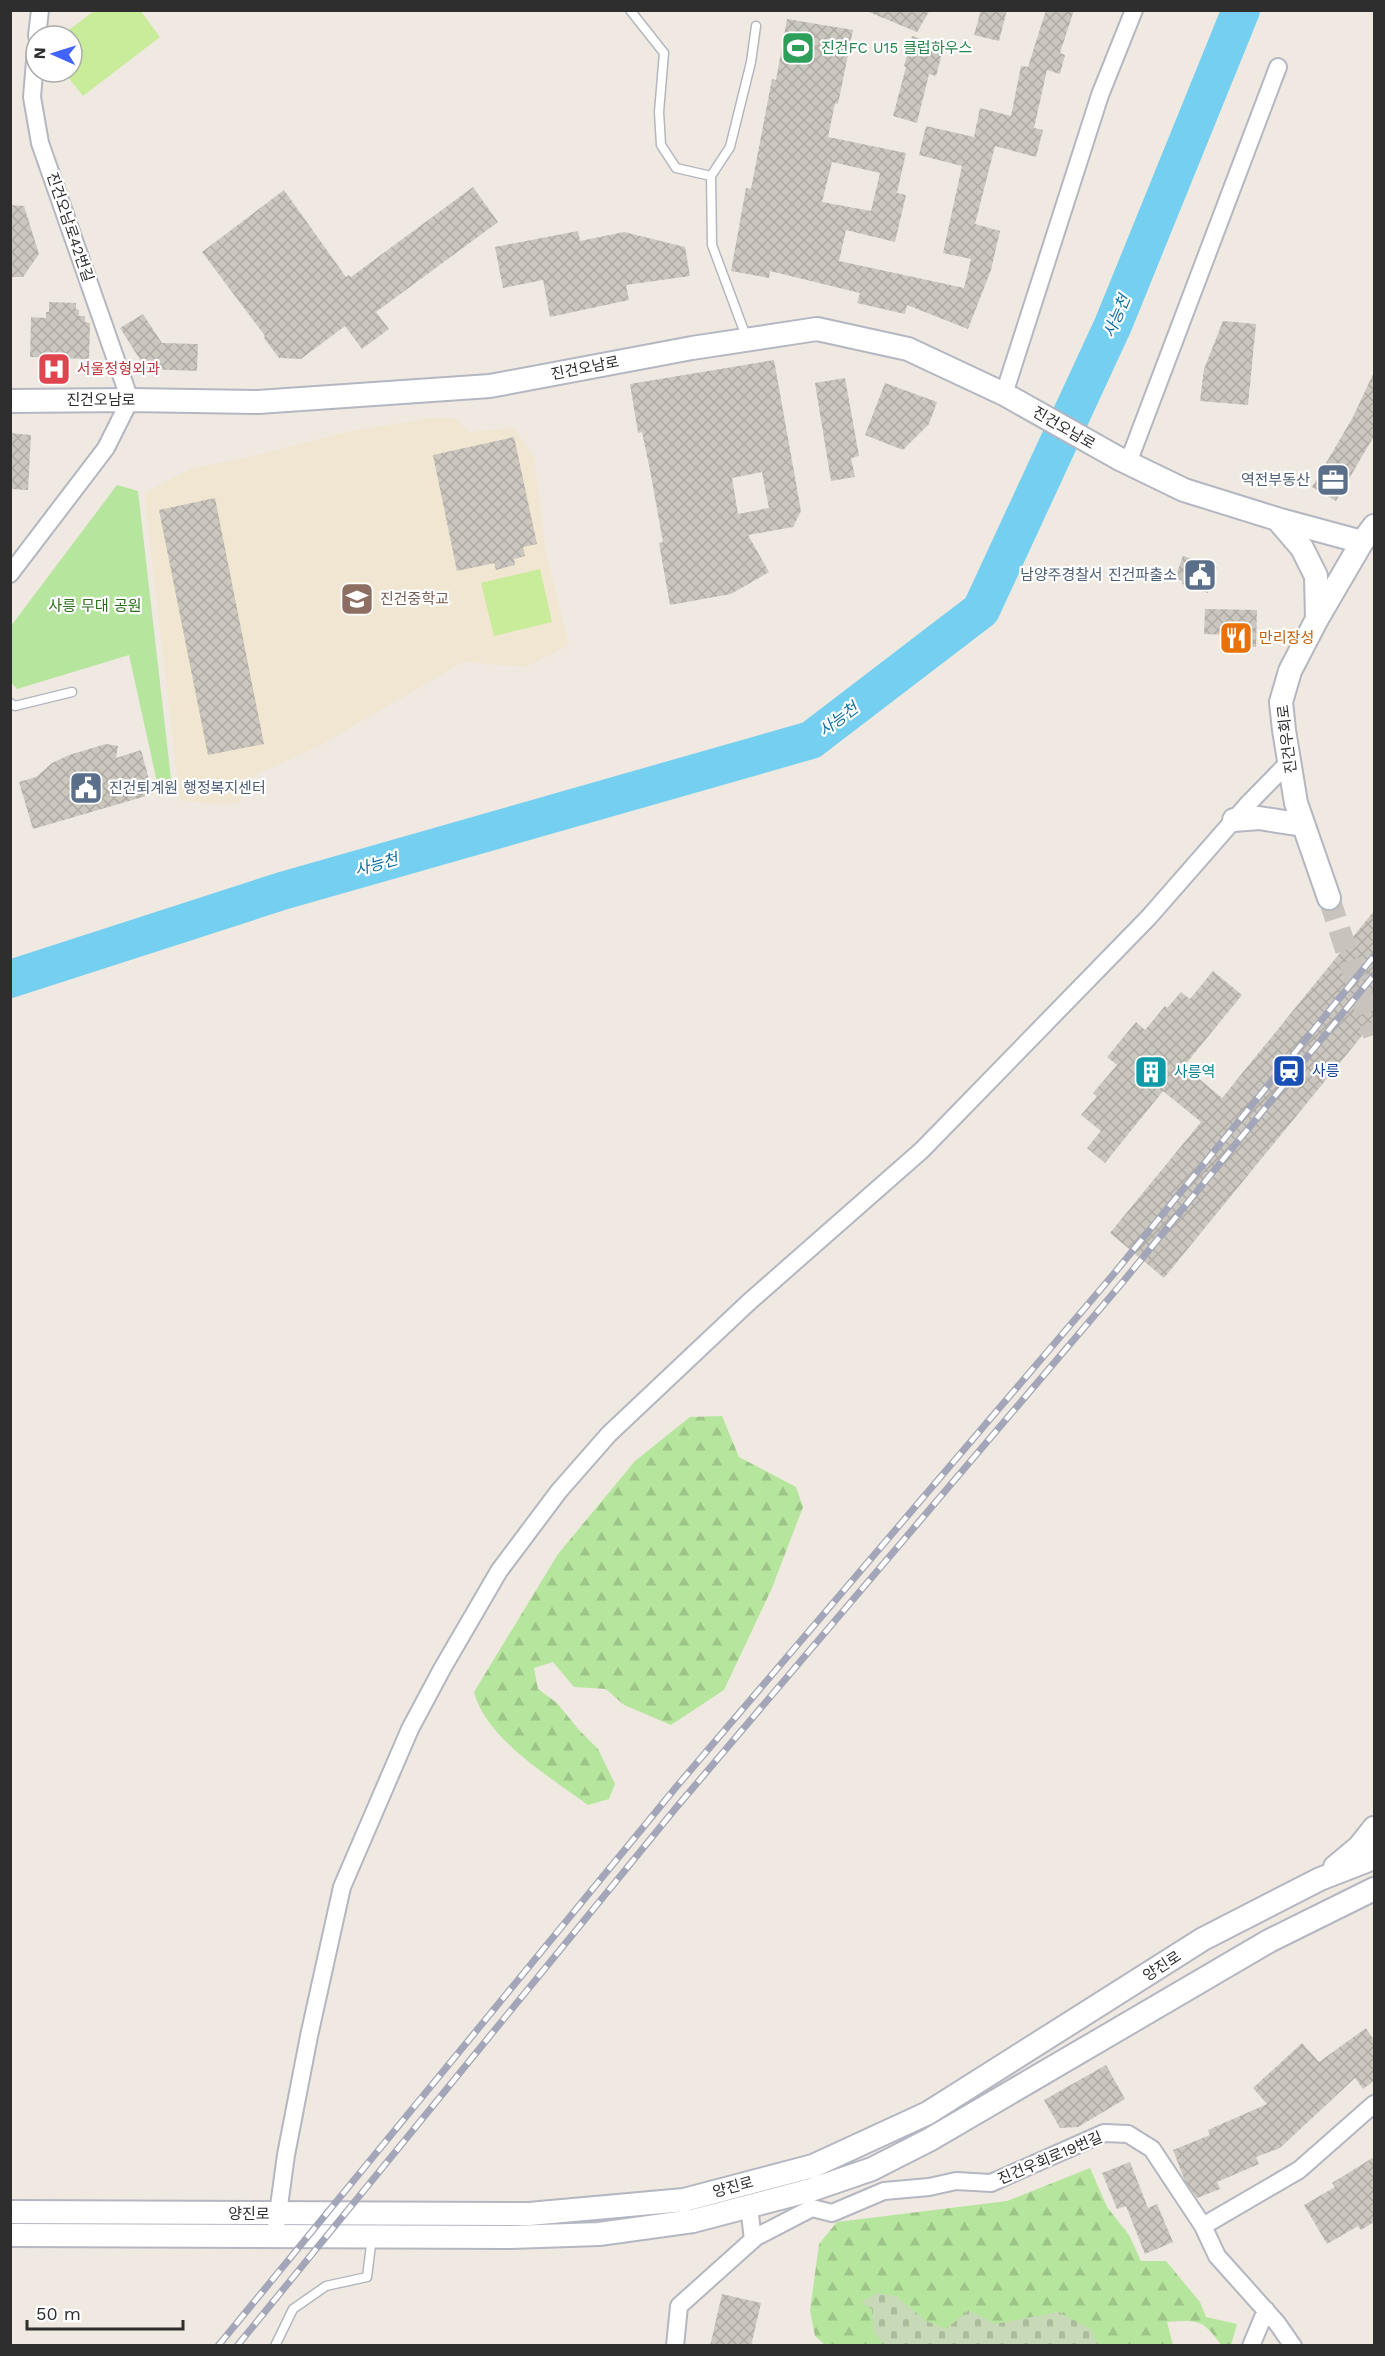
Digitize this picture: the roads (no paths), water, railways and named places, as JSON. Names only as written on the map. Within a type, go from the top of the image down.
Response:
[{"type":"main road","name":"진건오남로","points":[[10,401],[258,402],[490,386],[817,329],[908,349],[1012,398],[1123,461],[1184,490],[1277,519],[1368,534]]},
{"type":"main road","points":[[1277,519],[1302,548],[1316,576],[1317,619]]},
{"type":"main road","name":"진건우회로","points":[[1329,898],[1303,825],[1289,762],[1281,702],[1290,671],[1317,619],[1368,534]]},
{"type":"main road","points":[[1234,820],[1259,818],[1303,825]]},
{"type":"main road","points":[[1320,1879],[1359,1847],[1374,1828]]},
{"type":"main road","name":"양진로","points":[[10,2235],[529,2214],[607,2208],[684,2200],[813,2166],[928,2113],[1203,1939],[1320,1879],[1374,1858]]},
{"type":"main road","name":"양진로","points":[[10,2212],[276,2225],[372,2236],[511,2237],[599,2234],[693,2221],[811,2190],[872,2169],[929,2140],[1269,1941],[1372,1891]]},
{"type":"street","points":[[1012,398],[1100,95],[1134,10]]},
{"type":"street","points":[[1123,461],[1278,67]]},
{"type":"street","name":"진건오남로42번길","points":[[33,84],[32,97],[40,143],[130,400]]},
{"type":"street","points":[[10,574],[106,448],[130,400]]},
{"type":"street","points":[[276,2225],[286,2155],[309,2036],[342,1887],[410,1729],[499,1571],[559,1491],[609,1434],[758,1294],[922,1150],[1149,917],[1234,820],[1289,762]]},
{"type":"street","points":[[1203,2226],[1299,2170],[1374,2104]]},
{"type":"street","name":"진건우회로19번길","points":[[675,2346],[679,2306],[753,2240],[812,2208],[832,2213],[884,2191],[930,2187],[956,2181],[991,2183],[1104,2133],[1128,2134],[1152,2149],[1203,2226],[1217,2256],[1266,2310],[1293,2346]]},
{"type":"street","points":[[749,2206],[753,2240]]},
{"type":"street","points":[[1251,2346],[1266,2310]]},
{"type":"lane","points":[[630,10],[664,53],[659,112],[661,145],[676,168],[711,176]]},
{"type":"lane","points":[[747,340],[712,245],[711,176],[730,147],[751,62],[756,26]]},
{"type":"lane","points":[[10,703],[15,706],[72,693]]},
{"type":"lane","points":[[275,2346],[292,2309],[326,2286],[367,2277],[372,2236]]},
{"type":"waterway","name":"사능천","points":[[10,979],[282,891],[811,740],[981,610],[1113,325],[1241,10]]},
{"type":"tunnel","points":[[1329,898],[1374,1035]]},
{"type":"railway","points":[[218,2346],[677,1786],[1112,1276],[1374,956]]},
{"type":"railway","points":[[237,2346],[675,1809],[1122,1283],[1374,975]]},
{"type":"place","name":"진건FC U15 클럽하우스","points":[[798,48]]},
{"type":"place","name":"서울정형외과","points":[[54,369]]},
{"type":"place","name":"역전부동산","points":[[1333,480]]},
{"type":"place","name":"남양주경찰서 진건파출소","points":[[1200,575]]},
{"type":"place","name":"진건중학교","points":[[357,599]]},
{"type":"place","name":"만리장성","points":[[1236,638]]},
{"type":"place","name":"진건퇴계원 행정복지센터","points":[[86,788]]},
{"type":"place","name":"사릉","points":[[1289,1071]]},
{"type":"place","name":"사릉역","points":[[1151,1072]]},
{"type":"park label","name":"사릉 무대 공원","points":[[95,606]]}]
